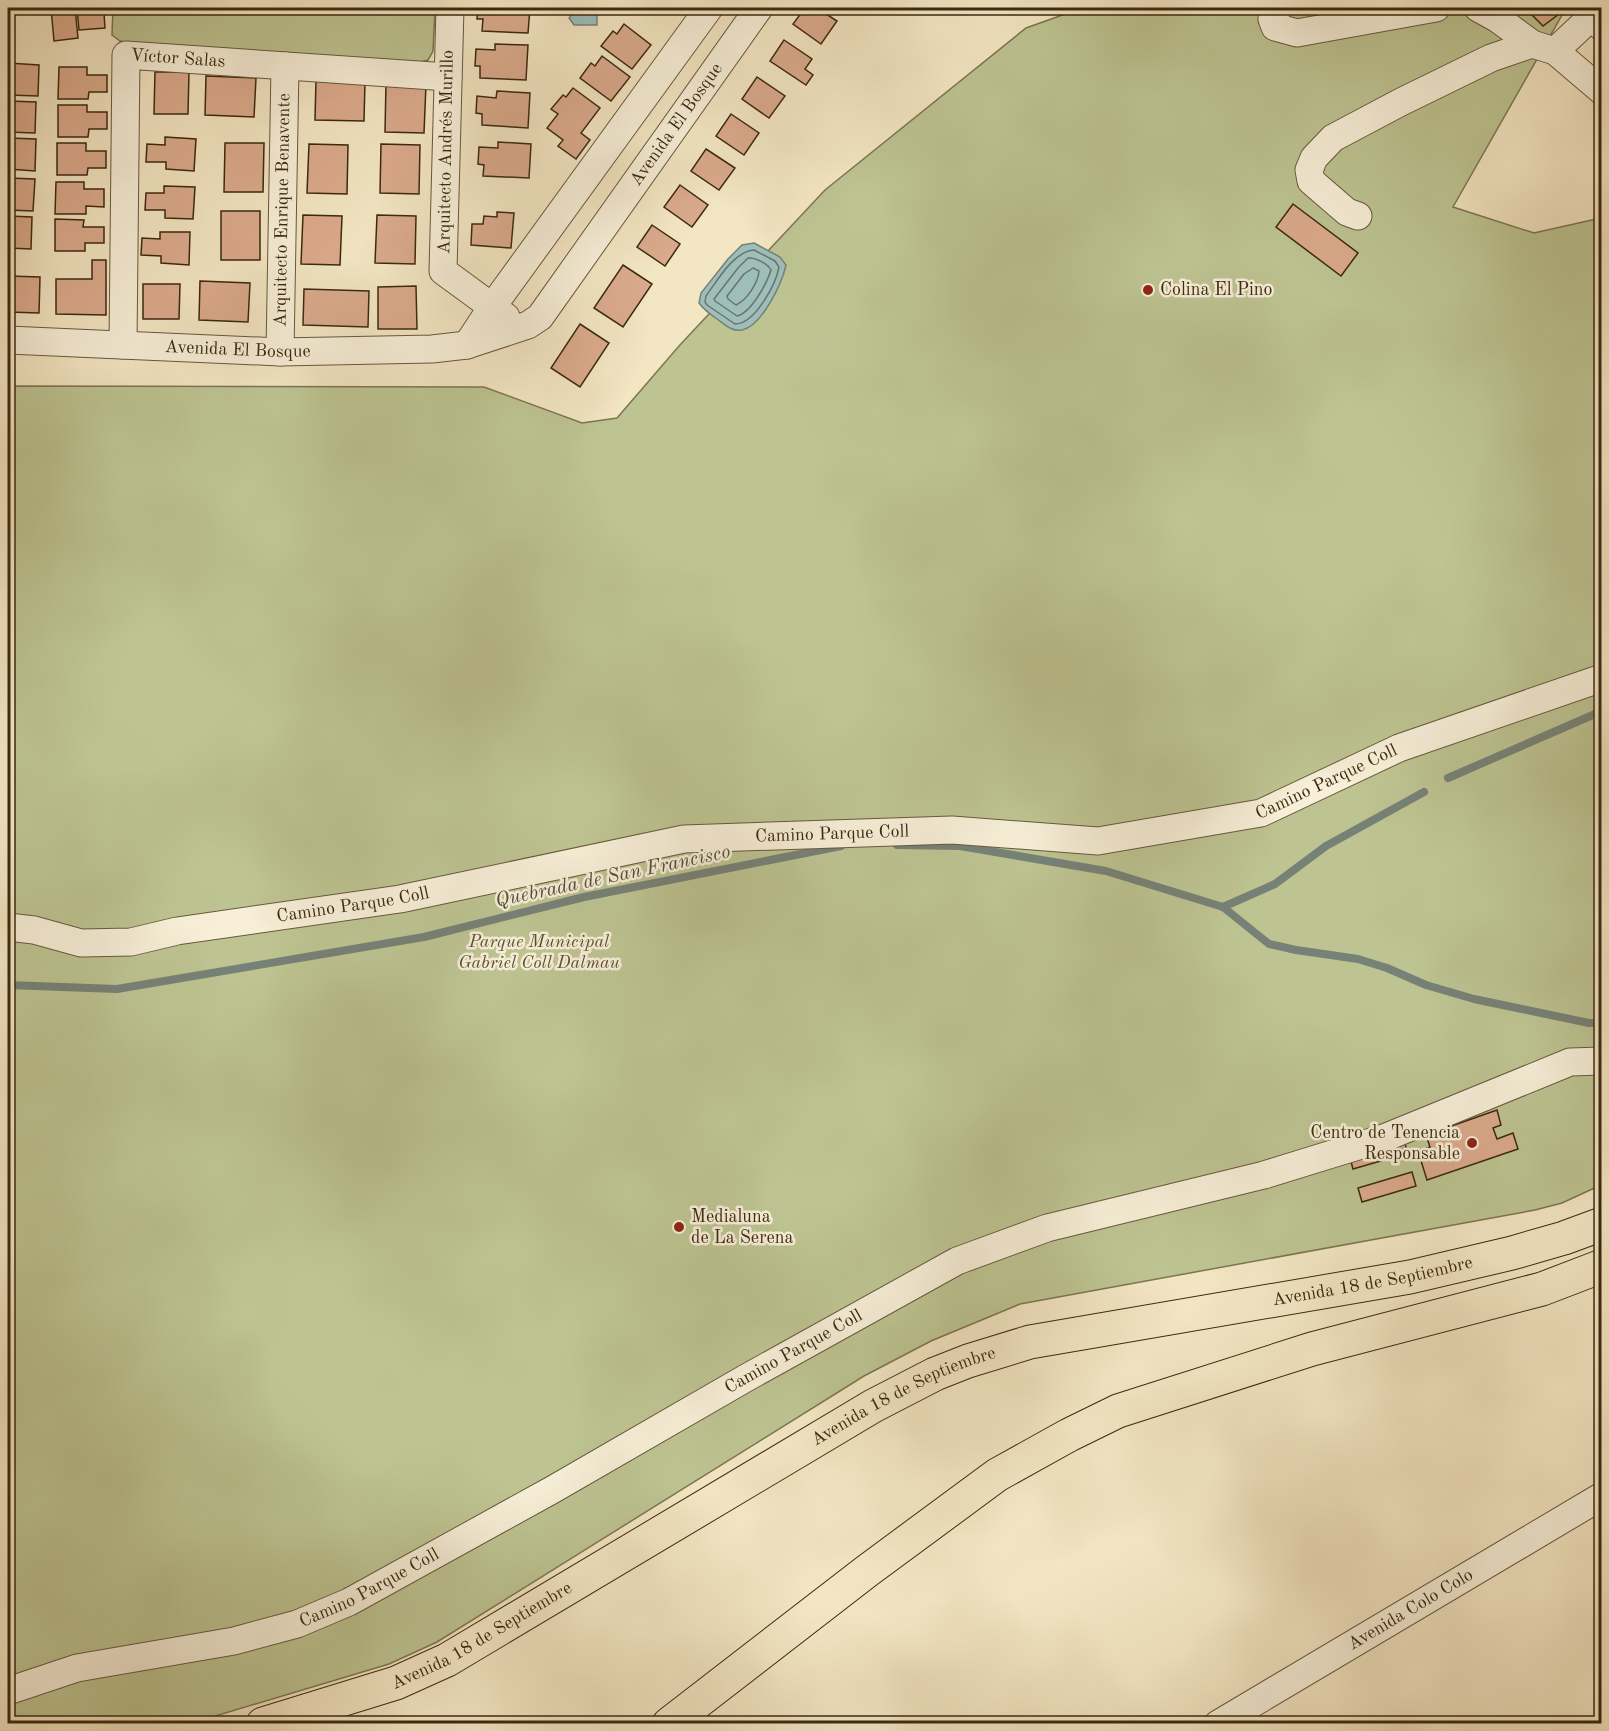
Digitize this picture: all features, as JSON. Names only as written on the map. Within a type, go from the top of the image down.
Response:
[{"type":"main road","name":"Avenida 18 de Septiembre","points":[[263,1724],[396,1683],[447,1660],[873,1406],[903,1389],[968,1361],[1041,1340],[1410,1277],[1512,1253],[1602,1224]]},
{"type":"main road","points":[[669,1724],[867,1571],[997,1475],[1069,1434],[1118,1411],[1289,1356],[1542,1289],[1602,1266]]},
{"type":"street","name":"Arquitecto Andrés Murillo","points":[[450,8],[443,271],[492,307]]},
{"type":"street","points":[[467,345],[492,307],[709,8]]},
{"type":"street","name":"Avenida El Bosque","points":[[8,340],[280,352],[432,349],[467,345],[528,325],[540,317],[759,8]]},
{"type":"street","points":[[1278,8],[1272,19],[1275,27],[1297,33],[1436,8]]},
{"type":"street","points":[[1480,8],[1544,48],[1602,91]]},
{"type":"street","points":[[1358,216],[1347,212],[1311,181],[1308,170],[1314,158],[1333,138],[1491,58],[1544,48],[1593,19],[1602,27]]},
{"type":"street","name":"Víctor Salas","points":[[123,345],[126,55],[448,77]]},
{"type":"street","name":"Arquitecto Enrique Benavente","points":[[280,352],[285,66]]},
{"type":"street","points":[[492,307],[519,327],[528,325]]},
{"type":"street","name":"Camino Parque Coll","points":[[8,927],[34,930],[81,943],[131,942],[177,931],[400,899],[684,839],[952,830],[1098,841],[1261,813],[1399,748],[1602,678]]},
{"type":"street","name":"Camino Parque Coll","points":[[8,1691],[76,1668],[234,1641],[297,1624],[349,1602],[552,1490],[957,1260],[1047,1228],[1264,1175],[1362,1145],[1570,1062],[1602,1061]]},
{"type":"street","name":"Avenida Colo Colo","points":[[1218,1724],[1602,1496]]},
{"type":"green space","points":[[113,8],[435,8],[433,51],[428,60],[417,63],[146,47],[120,41],[112,35]]},
{"type":"green space","name":"Parque Municipal Gabriel Coll Dalmau","points":[[1082,8],[1566,8],[1453,207],[1534,233],[1601,218],[1601,1185],[1562,1203],[1535,1210],[1020,1304],[931,1341],[864,1376],[437,1642],[389,1664],[192,1723],[8,1724],[8,386],[484,387],[582,423],[617,418],[679,346],[825,190],[1026,28]]},
{"type":"water","points":[[575,11],[597,11],[597,25],[574,25],[569,18]]},
{"type":"water","points":[[754,243],[780,257],[786,265],[776,292],[757,321],[742,330],[735,330],[703,308],[699,303],[701,293],[742,245]]},
{"type":"building","points":[[51,8],[75,8],[78,38],[54,41]]},
{"type":"building","points":[[77,8],[106,8],[105,28],[79,30]]},
{"type":"building","points":[[478,8],[530,8],[528,33],[482,31],[483,19],[477,19]]},
{"type":"building","points":[[805,8],[817,8],[837,21],[821,44],[793,24]]},
{"type":"building","points":[[1539,8],[1567,8],[1543,26],[1532,15]]},
{"type":"building","points":[[624,24],[651,45],[632,69],[601,46],[613,31],[617,34]]},
{"type":"building","points":[[784,40],[812,59],[805,69],[813,75],[806,85],[770,61]]},
{"type":"building","points":[[495,44],[528,45],[526,80],[480,78],[480,66],[475,66],[476,49],[495,50]]},
{"type":"building","points":[[602,56],[630,77],[611,101],[580,78],[591,63],[595,66]]},
{"type":"building","points":[[8,63],[39,65],[38,96],[9,95]]},
{"type":"building","points":[[59,67],[87,67],[87,75],[107,75],[107,92],[89,92],[88,99],[58,99]]},
{"type":"building","points":[[155,72],[189,72],[188,114],[154,114]]},
{"type":"building","points":[[206,76],[256,78],[254,117],[205,115]]},
{"type":"building","points":[[757,77],[785,96],[769,118],[742,99]]},
{"type":"building","points":[[316,80],[365,82],[364,121],[315,120]]},
{"type":"building","points":[[386,83],[426,84],[424,133],[385,132]]},
{"type":"building","points":[[573,88],[600,108],[581,133],[590,140],[576,159],[558,146],[563,140],[547,128],[558,114],[551,109],[563,95],[566,97]]},
{"type":"building","points":[[497,91],[530,93],[528,128],[482,125],[482,114],[476,113],[477,96],[496,98]]},
{"type":"building","points":[[8,101],[36,102],[35,133],[8,132]]},
{"type":"building","points":[[58,105],[87,105],[87,112],[107,112],[107,129],[89,129],[88,137],[58,137]]},
{"type":"building","points":[[731,114],[759,133],[744,155],[716,136]]},
{"type":"building","points":[[165,137],[196,139],[194,171],[166,169],[166,162],[146,162],[147,144],[165,145]]},
{"type":"building","points":[[8,138],[36,139],[35,171],[8,169]]},
{"type":"building","points":[[498,142],[531,144],[529,178],[483,176],[484,165],[478,164],[479,147],[498,148]]},
{"type":"building","points":[[57,143],[86,143],[86,151],[106,151],[106,168],[88,168],[87,175],[57,175]]},
{"type":"building","points":[[225,143],[264,143],[263,192],[224,192]]},
{"type":"building","points":[[309,144],[348,145],[347,194],[307,193]]},
{"type":"building","points":[[381,144],[420,145],[419,194],[380,193]]},
{"type":"building","points":[[706,149],[735,168],[719,190],[691,171]]},
{"type":"building","points":[[8,178],[35,179],[33,211],[8,210]]},
{"type":"building","points":[[56,182],[84,182],[84,189],[104,189],[104,207],[86,206],[86,214],[55,214]]},
{"type":"building","points":[[680,185],[708,205],[692,227],[664,207]]},
{"type":"building","points":[[164,186],[195,187],[193,219],[165,218],[165,210],[145,210],[146,193],[164,193]]},
{"type":"building","points":[[1293,204],[1358,253],[1341,276],[1276,227]]},
{"type":"building","points":[[221,211],[260,211],[260,260],[221,260]]},
{"type":"building","points":[[497,212],[514,213],[511,248],[471,245],[472,224],[483,224],[484,216],[497,217]]},
{"type":"building","points":[[303,215],[342,216],[340,265],[301,264]]},
{"type":"building","points":[[377,215],[416,216],[415,264],[375,263]]},
{"type":"building","points":[[8,216],[32,217],[31,249],[8,248]]},
{"type":"building","points":[[55,219],[84,220],[83,227],[104,227],[104,243],[85,243],[85,251],[55,251]]},
{"type":"building","points":[[652,225],[680,244],[665,266],[637,247]]},
{"type":"building","points":[[160,232],[190,232],[189,265],[161,263],[161,256],[141,255],[142,238],[160,239]]},
{"type":"building","points":[[92,260],[106,260],[106,315],[56,314],[56,279],[92,279]]},
{"type":"building","points":[[623,265],[652,284],[623,327],[594,308]]},
{"type":"building","points":[[8,276],[40,277],[39,313],[8,312]]},
{"type":"building","points":[[200,281],[250,283],[248,322],[199,320]]},
{"type":"building","points":[[143,284],[180,284],[179,319],[143,319]]},
{"type":"building","points":[[416,286],[417,329],[378,329],[378,287]]},
{"type":"building","points":[[304,289],[369,291],[368,327],[303,325]]},
{"type":"building","points":[[580,324],[609,343],[580,387],[551,368]]},
{"type":"building","name":"Centro de Tenencia Responsable","points":[[1497,1110],[1501,1125],[1493,1128],[1497,1139],[1513,1133],[1518,1149],[1427,1180],[1418,1151],[1430,1147],[1426,1135]]},
{"type":"building","points":[[1403,1138],[1408,1153],[1353,1169],[1349,1154]]},
{"type":"building","points":[[1412,1172],[1416,1186],[1362,1202],[1358,1188]]},
{"type":"waterway","name":"Quebrada de San Francisco","points":[[1448,778],[1602,711]]},
{"type":"waterway","name":"Quebrada de San Francisco","points":[[1223,907],[1275,884],[1326,846],[1424,792]]},
{"type":"waterway","name":"Quebrada de San Francisco","points":[[897,845],[960,846],[1106,871],[1223,907],[1269,944],[1358,959],[1387,968],[1426,985],[1474,999],[1589,1023],[1602,1023]]},
{"type":"waterway","name":"Quebrada de San Francisco","points":[[8,985],[117,989],[424,937],[584,897],[841,846]]},
{"type":"place","name":"Colina El Pino","points":[[1148,290]]},
{"type":"place","name":"Centro de Tenencia Responsable","points":[[1472,1143]]},
{"type":"place","name":"Medialuna de La Serena","points":[[679,1227]]}]
